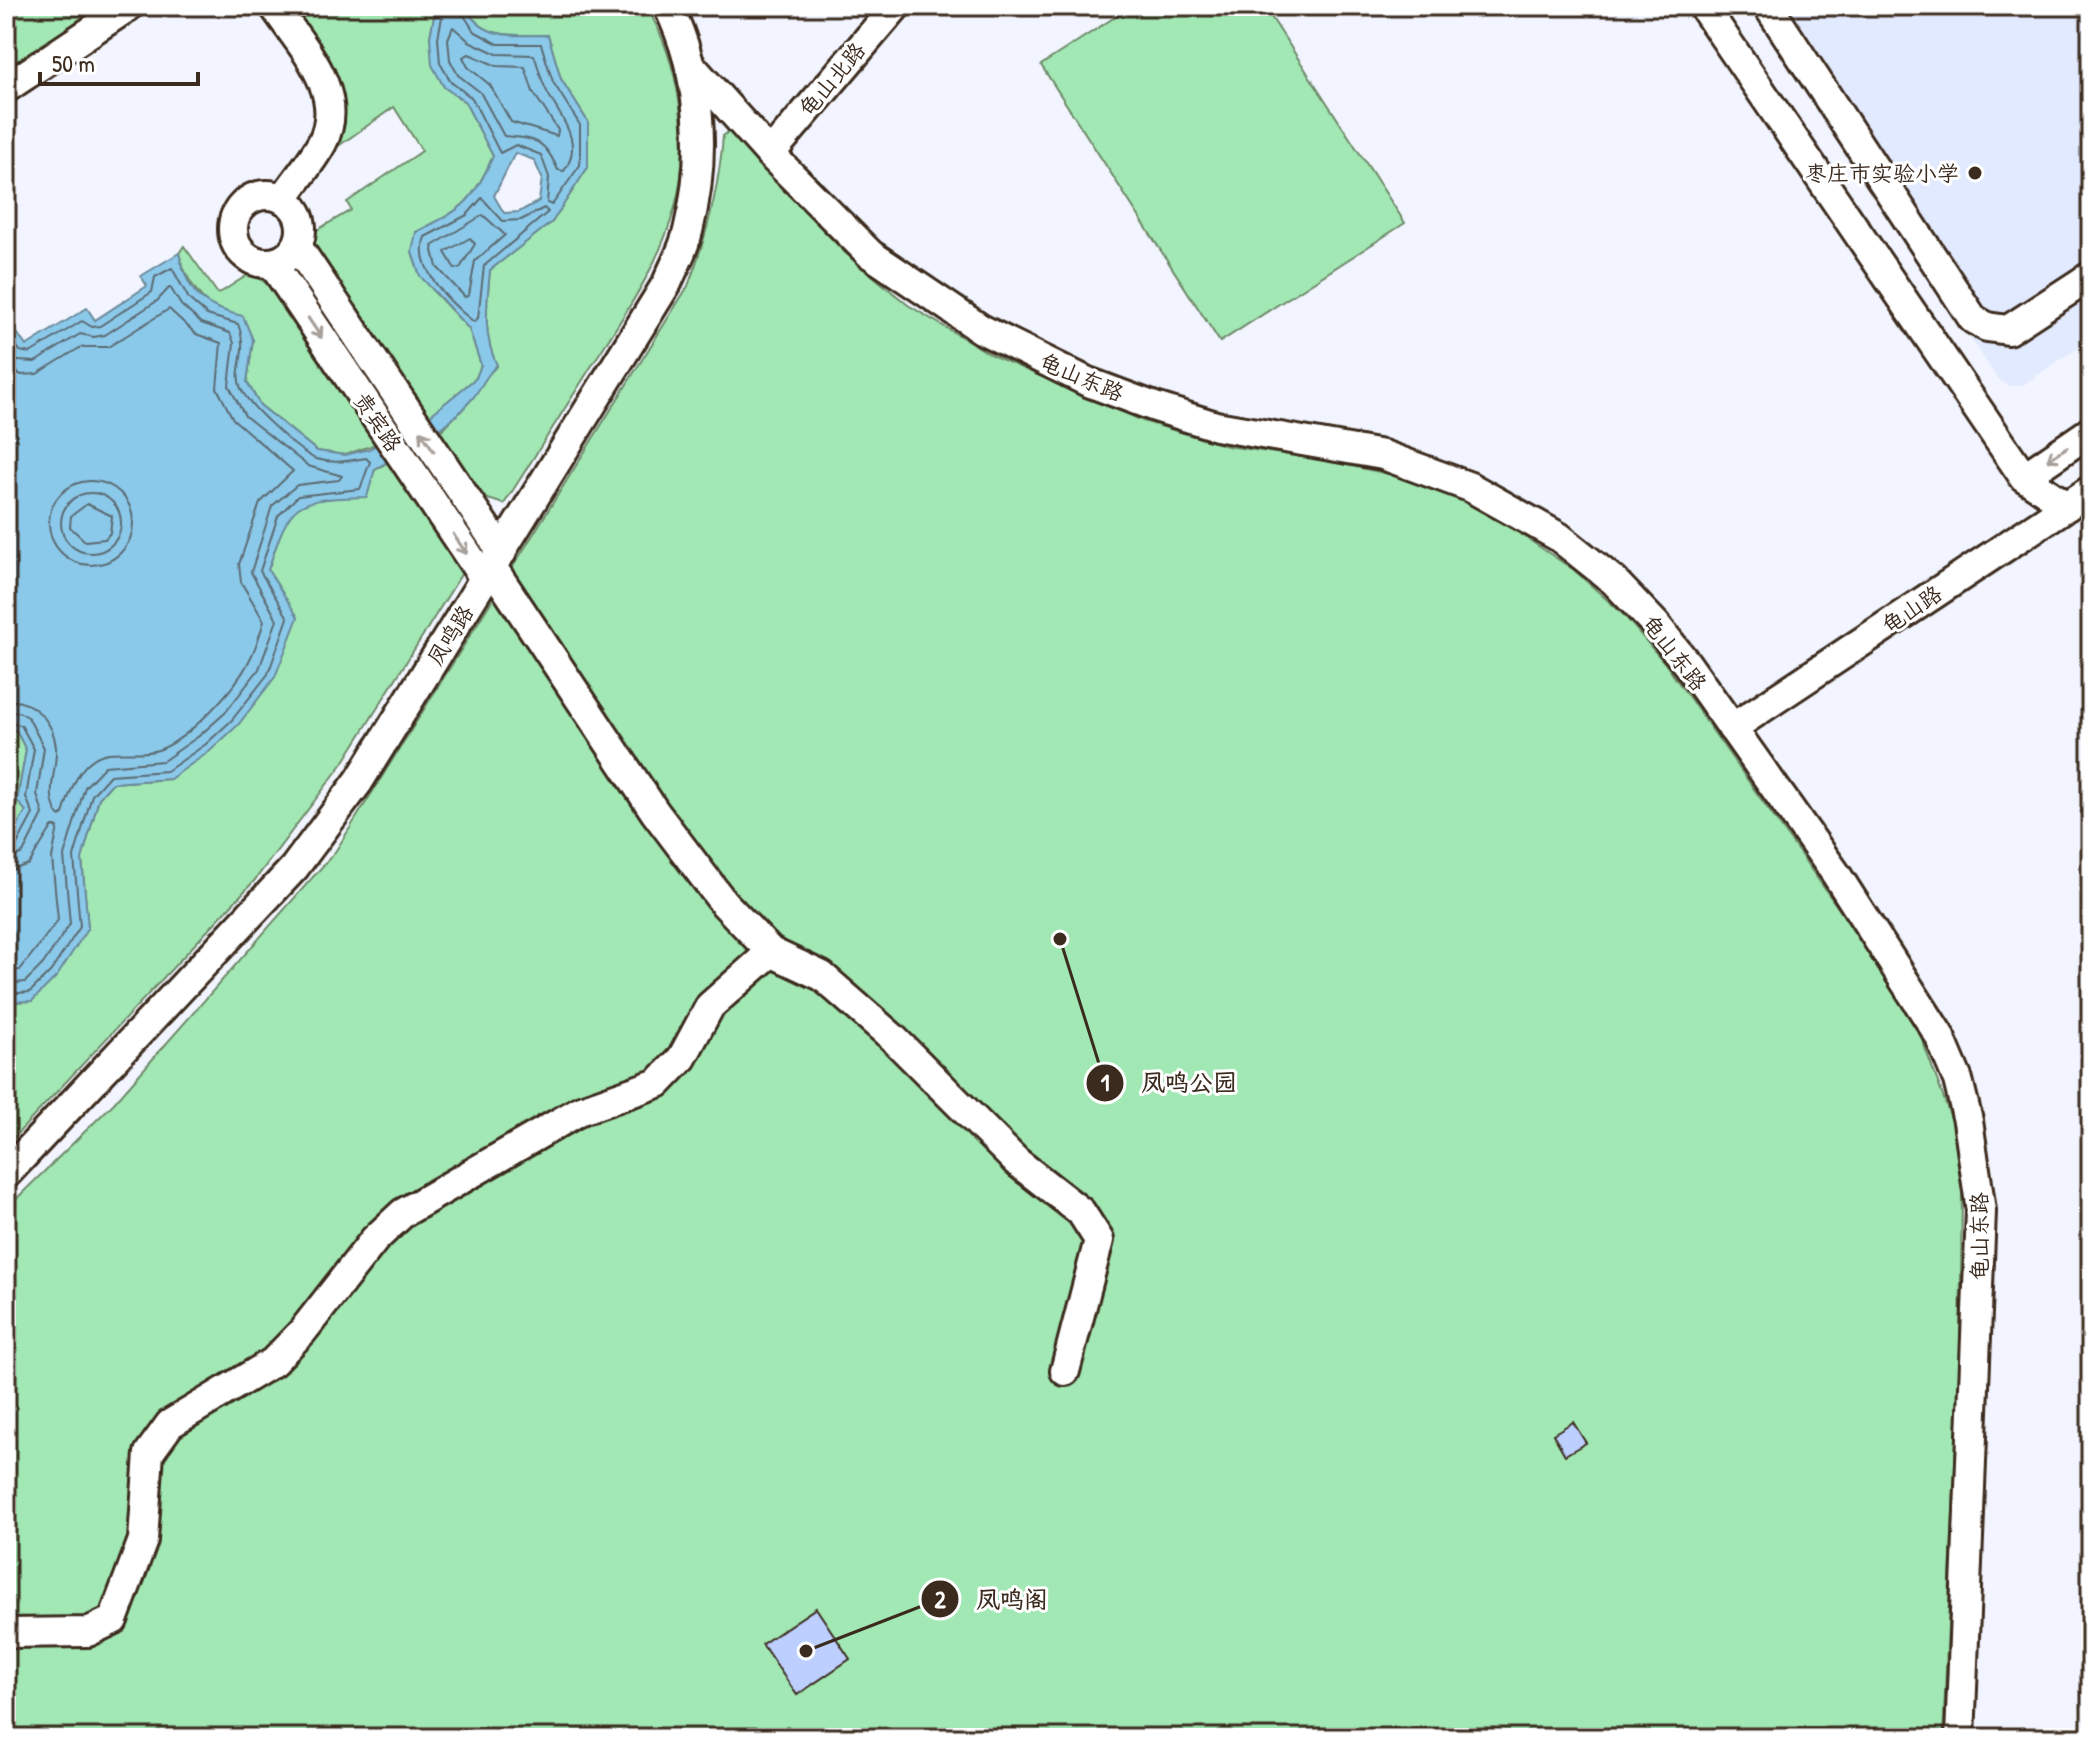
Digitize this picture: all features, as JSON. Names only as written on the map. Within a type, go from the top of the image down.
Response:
[{"type":"street","points":[[6,88],[129,6]]},
{"type":"street","points":[[274,6],[316,68],[331,104],[322,143],[283,199]]},
{"type":"street","name":"凤鸣路","points":[[6,1174],[294,868],[359,781],[667,283],[688,233],[699,121],[693,68],[668,6]]},
{"type":"street","name":"龟山北路","points":[[770,154],[896,6]]},
{"type":"street","points":[[1703,6],[2024,477],[2067,506]]},
{"type":"street","points":[[1768,6],[1973,319],[1987,327],[2008,330],[2091,276]]},
{"type":"street","name":"龟山东路","points":[[693,68],[770,154],[870,254],[927,296],[1028,354],[1088,382],[1216,426],[1383,455],[1470,487],[1559,537],[1614,581],[1656,625],[1836,874],[1939,1035],[1958,1080],[1968,1121],[1981,1211],[1960,1738]]},
{"type":"street","points":[[260,196],[283,199],[291,206],[300,225],[297,246],[290,254],[272,263],[249,259],[240,251],[232,229],[240,208],[260,196]]},
{"type":"street","name":"贵宾路","points":[[297,246],[493,566]]},
{"type":"street","name":"贵宾路","points":[[272,263],[493,566]]},
{"type":"street","points":[[2024,477],[2091,431]]},
{"type":"street","name":"龟山路","points":[[1732,728],[2091,490]]},
{"type":"street","points":[[493,566],[655,812],[723,902],[771,952],[822,976],[892,1037],[1017,1162],[1081,1212],[1099,1240],[1065,1371]]},
{"type":"street","points":[[6,1633],[88,1632],[113,1620],[143,1540],[149,1453],[170,1424],[273,1362],[302,1332],[375,1239],[403,1213],[581,1110],[658,1083],[682,1058],[710,1006],[771,952]]},
{"type":"shaded area","name":"枣庄市实验小学","points":[[1748,6],[2091,6],[2091,339],[2023,385],[2008,386],[1997,378]]},
{"type":"green space","points":[[6,6],[105,6],[6,74]]},
{"type":"green space","points":[[284,6],[436,6],[430,37],[444,87],[465,102],[493,156],[479,185],[464,204],[416,232],[434,292],[469,329],[481,365],[476,378],[427,418],[316,246],[312,233],[351,210],[347,202],[422,151],[394,107],[337,147],[332,142]]},
{"type":"green space","points":[[465,6],[646,6],[667,52],[680,104],[680,182],[661,248],[642,286],[504,504],[478,496],[438,434],[473,398],[485,377],[497,366],[487,331],[490,270],[552,222],[588,167],[588,122],[561,79],[548,35],[511,35],[490,31],[472,17]]},
{"type":"green space","points":[[1132,6],[1264,6],[1405,223],[1220,342],[1041,65]]},
{"type":"green space","points":[[729,131],[844,252],[908,305],[992,355],[1143,421],[1227,446],[1317,459],[1394,475],[1459,498],[1574,570],[1624,615],[1664,662],[1839,909],[1920,1034],[1952,1121],[1962,1193],[1960,1353],[1943,1738],[6,1738],[6,1209],[114,1103],[335,852],[688,286],[711,212],[723,136]]},
{"type":"green space","points":[[184,246],[218,294],[251,273],[276,290],[376,444],[345,455],[317,451],[260,405],[247,382],[253,340],[217,313],[198,292],[183,268],[179,253]]},
{"type":"green space","points":[[388,462],[462,573],[343,763],[254,881],[6,1146],[6,1002],[32,1001],[88,928],[82,859],[99,798],[112,783],[170,779],[268,570],[285,519],[303,502],[332,498]]},
{"type":"green space","points":[[16,730],[26,750],[17,800],[26,811],[6,844],[6,731]]},
{"type":"water","points":[[436,6],[465,6],[480,25],[500,34],[548,35],[561,79],[588,122],[588,167],[552,222],[490,270],[487,331],[497,365],[471,400],[438,431],[375,469],[367,497],[324,499],[298,508],[290,517],[268,570],[298,617],[275,677],[238,725],[210,751],[170,779],[112,783],[99,798],[82,859],[88,928],[57,976],[32,1001],[6,1002],[6,844],[26,811],[17,801],[26,750],[16,730],[6,731],[6,316],[26,346],[87,308],[95,320],[147,286],[141,276],[179,253],[187,279],[199,296],[217,308],[243,316],[253,340],[247,382],[260,405],[317,451],[345,455],[369,449],[427,418],[476,378],[481,365],[469,329],[420,276],[412,252],[416,232],[464,204],[479,185],[493,156],[465,102],[444,87],[432,65],[430,37]],"holes":[[[515,153],[534,160],[542,178],[539,201],[519,212],[504,213],[494,196]]]},
{"type":"building","points":[[1573,1422],[1586,1443],[1565,1455],[1553,1434]]},
{"type":"building","points":[[816,1608],[850,1659],[797,1695],[762,1644]]},
{"type":"place","name":"枣庄市实验小学","points":[[1975,173]]},
{"type":"place","name":"凤鸣公园","points":[[1060,939]]},
{"type":"place","name":"凤鸣阁","points":[[806,1651]]}]
